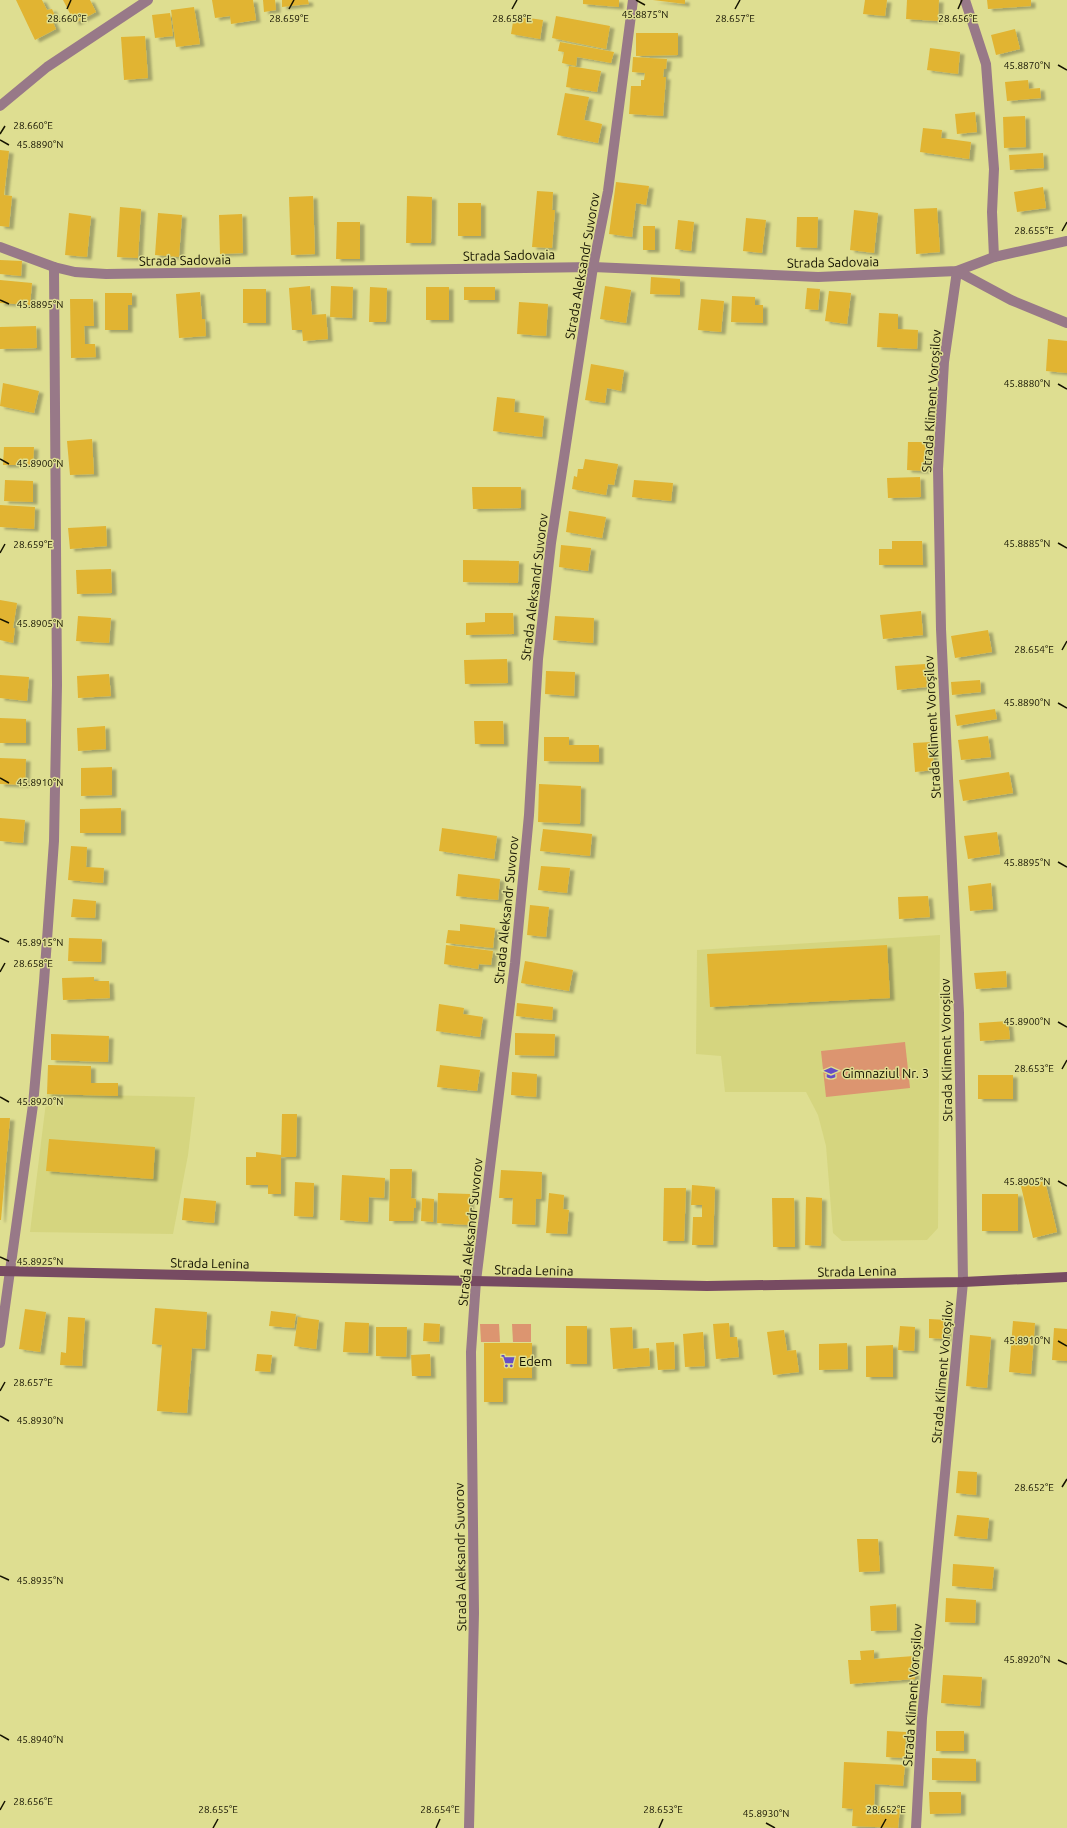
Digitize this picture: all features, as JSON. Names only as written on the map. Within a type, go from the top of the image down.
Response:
[{"type":"street","points":[[0,106],[47,67],[148,0]]},
{"type":"street","name":"Strada Aleksandr Suvorov","points":[[469,1828],[474,1613],[471,1352],[476,1281],[515,963],[529,815],[538,659],[548,566],[593,267],[608,191],[633,0]]},
{"type":"street","points":[[965,0],[986,64],[994,169],[992,212],[994,257]]},
{"type":"street","name":"Strada Sadovaia","points":[[0,247],[54,267],[75,272],[106,274],[593,267],[818,277],[956,271],[994,257],[1067,241]]},
{"type":"street","points":[[0,1342],[5,1272],[33,1105],[44,982],[54,841],[57,685],[54,267]]},
{"type":"street","points":[[956,271],[1011,300],[1067,323]]},
{"type":"street","name":"Strada Kliment Voroșilov","points":[[916,1828],[922,1718],[958,1359],[963,1282],[958,1013],[941,629],[938,469],[944,362],[956,271]]},
{"type":"street","name":"Strada Lenina","points":[[5,1272],[707,1286],[963,1282],[1067,1277]]},
{"type":"shaded area","name":"Gimnaziul Nr. 3","points":[[940,935],[938,1228],[927,1240],[842,1241],[833,1233],[826,1146],[818,1115],[806,1092],[725,1092],[721,1056],[696,1054],[697,950]]},
{"type":"shaded area","points":[[905,1042],[910,1088],[826,1097],[821,1051]]},
{"type":"shaded area","points":[[47,1094],[195,1097],[188,1155],[173,1234],[30,1232]]},
{"type":"shaded area","points":[[480,1324],[499,1324],[500,1342],[481,1342]]},
{"type":"shaded area","points":[[512,1324],[531,1324],[531,1342],[513,1342]]},
{"type":"building","points":[[16,0],[42,0],[47,10],[52,9],[56,18],[52,20],[56,29],[35,40]]},
{"type":"building","points":[[63,0],[90,0],[96,12],[75,23]]},
{"type":"building","points":[[212,0],[253,0],[256,20],[231,24],[230,16],[215,18]]},
{"type":"building","points":[[263,0],[275,0],[276,10],[264,12]]},
{"type":"building","points":[[282,0],[308,0],[309,4],[282,7]]},
{"type":"building","points":[[583,0],[619,0],[619,7],[583,4]]},
{"type":"building","points":[[653,0],[685,0],[685,4]]},
{"type":"building","points":[[865,0],[887,0],[885,16],[863,14]]},
{"type":"building","points":[[907,0],[939,0],[938,21],[906,19]]},
{"type":"building","points":[[987,0],[1031,0],[1031,6],[988,9]]},
{"type":"building","points":[[194,7],[200,44],[176,47],[171,10]]},
{"type":"building","points":[[170,13],[173,36],[155,38],[152,15]]},
{"type":"building","points":[[514,16],[543,20],[540,39],[511,34]]},
{"type":"building","points":[[556,16],[610,26],[606,49],[552,38]]},
{"type":"building","points":[[1015,29],[1020,49],[996,55],[991,35]]},
{"type":"building","points":[[636,33],[678,33],[678,55],[636,56]]},
{"type":"building","points":[[145,36],[148,78],[124,80],[121,37]]},
{"type":"building","points":[[560,42],[614,52],[611,63],[577,57],[576,66],[562,63],[564,52],[558,51]]},
{"type":"building","points":[[930,48],[960,52],[958,74],[927,70]]},
{"type":"building","points":[[633,57],[667,59],[663,77],[666,77],[663,116],[629,114],[631,86],[641,86],[641,80],[644,80],[645,73],[632,72]]},
{"type":"building","points":[[569,66],[601,71],[597,92],[566,87]]},
{"type":"building","points":[[1028,80],[1029,89],[1040,88],[1041,98],[1007,101],[1005,82]]},
{"type":"building","points":[[565,93],[589,97],[584,120],[602,124],[598,143],[557,135]]},
{"type":"building","points":[[975,112],[977,132],[957,134],[955,114]]},
{"type":"building","points":[[1025,116],[1026,147],[1004,148],[1003,117]]},
{"type":"building","points":[[923,128],[942,130],[941,138],[971,142],[969,159],[920,152]]},
{"type":"building","points":[[0,150],[9,151],[4,195],[12,196],[9,227],[0,226]]},
{"type":"building","points":[[1043,153],[1044,168],[1010,170],[1009,155]]},
{"type":"building","points":[[616,182],[649,186],[646,205],[636,203],[632,237],[609,234]]},
{"type":"building","points":[[1043,187],[1046,208],[1017,212],[1014,192]]},
{"type":"building","points":[[537,191],[553,192],[552,210],[555,210],[552,248],[532,247]]},
{"type":"building","points":[[313,196],[315,254],[291,255],[289,197]]},
{"type":"building","points":[[407,196],[432,197],[431,243],[406,243]]},
{"type":"building","points":[[458,203],[481,203],[481,236],[458,236]]},
{"type":"building","points":[[120,207],[141,209],[138,258],[117,257]]},
{"type":"building","points":[[937,208],[940,252],[916,254],[914,209]]},
{"type":"building","points":[[854,210],[878,213],[874,253],[850,250]]},
{"type":"building","points":[[69,213],[91,216],[87,257],[65,255]]},
{"type":"building","points":[[158,213],[182,215],[179,257],[155,255]]},
{"type":"building","points":[[242,214],[243,253],[220,254],[219,215]]},
{"type":"building","points":[[797,217],[818,217],[817,248],[796,247]]},
{"type":"building","points":[[746,218],[766,220],[762,253],[743,251]]},
{"type":"building","points":[[678,220],[694,222],[691,251],[675,249]]},
{"type":"building","points":[[337,222],[360,222],[360,259],[336,259]]},
{"type":"building","points":[[643,226],[655,226],[655,250],[643,250]]},
{"type":"building","points":[[0,260],[22,261],[21,276],[0,274]]},
{"type":"building","points":[[651,277],[680,279],[680,295],[650,294]]},
{"type":"building","points":[[0,280],[32,283],[30,305],[0,303]]},
{"type":"building","points":[[310,286],[312,315],[326,314],[328,339],[303,341],[302,330],[292,330],[289,288]]},
{"type":"building","points":[[331,286],[353,287],[352,318],[330,317]]},
{"type":"building","points":[[605,286],[631,290],[626,323],[600,319]]},
{"type":"building","points":[[370,287],[387,288],[386,322],[369,322]]},
{"type":"building","points":[[426,287],[449,287],[449,320],[426,320]]},
{"type":"building","points":[[464,287],[495,287],[495,300],[464,300]]},
{"type":"building","points":[[807,288],[820,289],[818,310],[805,309]]},
{"type":"building","points":[[243,289],[266,289],[266,323],[243,323]]},
{"type":"building","points":[[829,291],[851,293],[847,324],[825,321]]},
{"type":"building","points":[[200,292],[202,319],[205,319],[206,336],[179,338],[176,294]]},
{"type":"building","points":[[105,293],[132,293],[132,305],[128,305],[128,330],[105,330]]},
{"type":"building","points":[[732,296],[755,297],[755,305],[763,305],[763,323],[731,322]]},
{"type":"building","points":[[70,299],[93,299],[94,326],[84,326],[85,344],[95,344],[96,357],[71,358]]},
{"type":"building","points":[[701,299],[724,301],[721,332],[698,330]]},
{"type":"building","points":[[519,302],[548,304],[546,336],[517,334]]},
{"type":"building","points":[[879,313],[898,314],[898,329],[918,330],[917,349],[877,347]]},
{"type":"building","points":[[36,326],[37,348],[0,349],[0,327]]},
{"type":"building","points":[[1048,339],[1067,341],[1067,373],[1046,371]]},
{"type":"building","points":[[591,364],[624,370],[621,391],[607,388],[605,403],[585,400]]},
{"type":"building","points":[[3,383],[39,391],[34,413],[0,406]]},
{"type":"building","points":[[497,397],[515,399],[514,412],[544,416],[542,437],[493,431]]},
{"type":"building","points":[[92,439],[94,474],[70,475],[67,441]]},
{"type":"building","points":[[908,442],[926,442],[925,471],[907,470]]},
{"type":"building","points":[[4,447],[34,447],[33,465],[3,465]]},
{"type":"building","points":[[585,459],[618,464],[614,485],[608,484],[606,495],[572,489],[574,476],[577,477],[578,469],[583,469]]},
{"type":"building","points":[[920,477],[921,497],[888,498],[887,478]]},
{"type":"building","points":[[5,480],[33,481],[33,502],[4,501]]},
{"type":"building","points":[[634,480],[673,483],[671,501],[632,497]]},
{"type":"building","points":[[472,487],[521,487],[521,508],[473,509]]},
{"type":"building","points":[[0,505],[35,507],[34,529],[0,527]]},
{"type":"building","points":[[569,511],[606,517],[602,538],[566,532]]},
{"type":"building","points":[[106,526],[107,546],[70,549],[68,528]]},
{"type":"building","points":[[892,541],[922,541],[923,565],[879,565],[879,549],[892,549]]},
{"type":"building","points":[[561,545],[591,548],[588,571],[559,567]]},
{"type":"building","points":[[463,560],[519,561],[518,583],[463,582]]},
{"type":"building","points":[[111,569],[112,593],[77,594],[76,570]]},
{"type":"building","points":[[0,600],[17,603],[13,628],[15,628],[13,643],[0,640]]},
{"type":"building","points":[[921,611],[923,635],[883,639],[880,615]]},
{"type":"building","points":[[485,613],[513,613],[514,634],[466,635],[466,623],[485,622]]},
{"type":"building","points":[[78,616],[111,618],[109,643],[76,641]]},
{"type":"building","points":[[555,616],[594,618],[593,643],[553,640]]},
{"type":"building","points":[[988,630],[992,652],[955,658],[951,636]]},
{"type":"building","points":[[507,659],[508,683],[465,684],[464,660]]},
{"type":"building","points":[[925,664],[927,687],[897,690],[895,666]]},
{"type":"building","points":[[546,671],[575,672],[574,696],[545,694]]},
{"type":"building","points":[[109,674],[111,696],[78,698],[77,676]]},
{"type":"building","points":[[0,675],[29,677],[27,701],[0,698]]},
{"type":"building","points":[[980,680],[981,692],[952,695],[951,682]]},
{"type":"building","points":[[995,709],[997,719],[957,726],[955,715]]},
{"type":"building","points":[[0,718],[26,719],[26,743],[0,743]]},
{"type":"building","points":[[474,721],[503,721],[504,744],[475,744]]},
{"type":"building","points":[[105,726],[106,749],[78,751],[77,728]]},
{"type":"building","points":[[988,736],[991,757],[961,760],[958,740]]},
{"type":"building","points":[[544,737],[569,737],[569,745],[599,745],[599,762],[544,761]]},
{"type":"building","points":[[932,742],[934,770],[915,772],[913,743]]},
{"type":"building","points":[[0,758],[26,759],[25,785],[0,784]]},
{"type":"building","points":[[112,767],[112,795],[81,796],[81,768]]},
{"type":"building","points":[[1009,772],[1013,793],[963,801],[959,780]]},
{"type":"building","points":[[539,784],[581,786],[580,824],[538,822]]},
{"type":"building","points":[[121,808],[121,833],[80,833],[80,809]]},
{"type":"building","points":[[0,818],[25,820],[23,843],[0,841]]},
{"type":"building","points":[[442,828],[497,836],[494,859],[439,851]]},
{"type":"building","points":[[543,829],[592,834],[590,856],[540,851]]},
{"type":"building","points":[[997,832],[1000,854],[968,859],[964,836]]},
{"type":"building","points":[[71,846],[87,847],[86,867],[104,868],[103,883],[68,880]]},
{"type":"building","points":[[541,866],[570,868],[567,893],[538,890]]},
{"type":"building","points":[[458,874],[500,879],[498,900],[456,896]]},
{"type":"building","points":[[991,883],[993,909],[970,911],[968,886]]},
{"type":"building","points":[[928,896],[930,917],[899,919],[898,897]]},
{"type":"building","points":[[73,899],[96,901],[95,918],[71,917]]},
{"type":"building","points":[[530,905],[549,907],[546,937],[527,935]]},
{"type":"building","points":[[460,924],[495,928],[493,948],[446,943],[448,930],[460,931]]},
{"type":"building","points":[[69,938],[102,939],[101,962],[68,961]]},
{"type":"building","points":[[446,945],[493,951],[491,965],[479,964],[478,969],[444,964]]},
{"type":"building","points":[[887,945],[890,998],[710,1007],[707,954]]},
{"type":"building","points":[[525,961],[573,970],[569,991],[521,983]]},
{"type":"building","points":[[1006,971],[1007,987],[976,989],[974,973]]},
{"type":"building","points":[[94,977],[94,981],[109,981],[110,998],[63,1000],[62,978]]},
{"type":"building","points":[[517,1003],[553,1007],[552,1020],[516,1016]]},
{"type":"building","points":[[439,1004],[464,1008],[463,1014],[483,1017],[480,1037],[436,1031]]},
{"type":"building","points":[[1008,1021],[1010,1039],[980,1041],[979,1023]]},
{"type":"building","points":[[515,1033],[555,1034],[554,1056],[515,1055]]},
{"type":"building","points":[[51,1034],[109,1036],[108,1062],[51,1060]]},
{"type":"building","points":[[48,1065],[91,1066],[91,1083],[118,1083],[118,1096],[47,1094]]},
{"type":"building","points":[[440,1065],[480,1070],[477,1091],[437,1087]]},
{"type":"building","points":[[512,1072],[537,1074],[536,1097],[511,1095]]},
{"type":"building","points":[[978,1075],[1013,1075],[1013,1099],[978,1099]]},
{"type":"building","points":[[282,1114],[297,1114],[296,1157],[281,1157]]},
{"type":"building","points":[[0,1118],[10,1118],[1,1220],[0,1220]]},
{"type":"building","points":[[49,1139],[155,1147],[153,1179],[46,1171]]},
{"type":"building","points":[[256,1152],[281,1155],[281,1194],[268,1194],[268,1185],[246,1185],[246,1157],[256,1157]]},
{"type":"building","points":[[390,1169],[412,1169],[411,1198],[416,1199],[416,1208],[414,1208],[413,1221],[389,1221]]},
{"type":"building","points":[[501,1170],[542,1172],[541,1199],[536,1199],[535,1225],[512,1224],[513,1198],[499,1198]]},
{"type":"building","points":[[342,1175],[385,1178],[384,1198],[369,1197],[368,1222],[340,1220]]},
{"type":"building","points":[[1045,1181],[1057,1232],[1033,1238],[1021,1186]]},
{"type":"building","points":[[295,1182],[314,1183],[313,1217],[294,1216]]},
{"type":"building","points":[[692,1185],[715,1187],[713,1245],[692,1245],[693,1217],[702,1217],[702,1205],[691,1205]]},
{"type":"building","points":[[664,1188],[686,1188],[684,1241],[663,1241]]},
{"type":"building","points":[[438,1193],[470,1194],[469,1225],[437,1223]]},
{"type":"building","points":[[549,1193],[564,1195],[563,1209],[569,1210],[567,1234],[546,1233]]},
{"type":"building","points":[[982,1194],[1018,1194],[1018,1231],[982,1231]]},
{"type":"building","points":[[806,1197],[822,1198],[821,1246],[805,1245]]},
{"type":"building","points":[[184,1198],[216,1201],[214,1223],[182,1220]]},
{"type":"building","points":[[422,1198],[434,1199],[433,1222],[421,1221]]},
{"type":"building","points":[[772,1198],[794,1198],[795,1247],[773,1247]]},
{"type":"building","points":[[155,1308],[207,1312],[205,1349],[192,1348],[187,1413],[157,1411],[162,1345],[152,1344]]},
{"type":"building","points":[[25,1309],[46,1312],[40,1352],[19,1349]]},
{"type":"building","points":[[271,1311],[296,1314],[294,1328],[269,1326]]},
{"type":"building","points":[[68,1317],[85,1318],[82,1366],[60,1365],[61,1352],[66,1353]]},
{"type":"building","points":[[298,1317],[319,1320],[316,1349],[294,1346]]},
{"type":"building","points":[[929,1319],[947,1320],[947,1339],[929,1338]]},
{"type":"building","points":[[1013,1321],[1035,1323],[1031,1374],[1009,1372]]},
{"type":"building","points":[[345,1322],[369,1323],[368,1353],[343,1352]]},
{"type":"building","points":[[424,1323],[440,1324],[439,1342],[423,1341]]},
{"type":"building","points":[[729,1323],[730,1337],[737,1337],[739,1357],[716,1359],[713,1324]]},
{"type":"building","points":[[566,1326],[587,1326],[587,1364],[566,1364]]},
{"type":"building","points":[[900,1326],[915,1327],[914,1351],[898,1350]]},
{"type":"building","points":[[376,1327],[407,1327],[406,1357],[376,1356]]},
{"type":"building","points":[[632,1327],[633,1349],[649,1348],[650,1366],[613,1369],[610,1328]]},
{"type":"building","points":[[1054,1328],[1067,1329],[1067,1361],[1052,1360]]},
{"type":"building","points":[[784,1330],[787,1351],[796,1350],[799,1372],[773,1375],[767,1332]]},
{"type":"building","points":[[703,1332],[705,1366],[685,1367],[683,1334]]},
{"type":"building","points":[[970,1335],[991,1337],[987,1388],[966,1386]]},
{"type":"building","points":[[674,1342],[675,1369],[658,1370],[656,1343]]},
{"type":"building","name":"Edem","points":[[484,1343],[532,1343],[532,1378],[503,1378],[503,1402],[484,1402]]},
{"type":"building","points":[[847,1343],[848,1369],[819,1370],[819,1344]]},
{"type":"building","points":[[893,1345],[893,1377],[866,1377],[866,1346]]},
{"type":"building","points":[[257,1354],[272,1355],[270,1372],[255,1371]]},
{"type":"building","points":[[430,1354],[431,1376],[412,1376],[411,1355]]},
{"type":"building","points":[[958,1471],[977,1472],[976,1495],[956,1493]]},
{"type":"building","points":[[957,1515],[989,1518],[987,1539],[954,1536]]},
{"type":"building","points":[[857,1539],[878,1539],[880,1571],[859,1572]]},
{"type":"building","points":[[953,1564],[994,1567],[992,1589],[952,1586]]},
{"type":"building","points":[[946,1598],[976,1600],[975,1623],[945,1622]]},
{"type":"building","points":[[896,1604],[897,1630],[871,1631],[870,1606]]},
{"type":"building","points":[[874,1650],[874,1659],[914,1656],[915,1679],[850,1684],[848,1660],[861,1660],[860,1651]]},
{"type":"building","points":[[943,1675],[982,1677],[980,1706],[941,1703]]},
{"type":"building","points":[[887,1731],[906,1732],[905,1758],[886,1757]]},
{"type":"building","points":[[936,1731],[964,1731],[964,1751],[936,1751]]},
{"type":"building","points":[[932,1758],[976,1759],[976,1781],[932,1780]]},
{"type":"building","points":[[844,1762],[905,1765],[903,1786],[875,1784],[874,1806],[900,1808],[898,1828],[852,1826],[853,1809],[842,1808]]},
{"type":"building","points":[[929,1792],[961,1792],[961,1813],[930,1814]]},
{"type":"place","name":"Gimnaziul Nr. 3","points":[[831,1073]]},
{"type":"place","name":"Edem","points":[[508,1361]]}]
